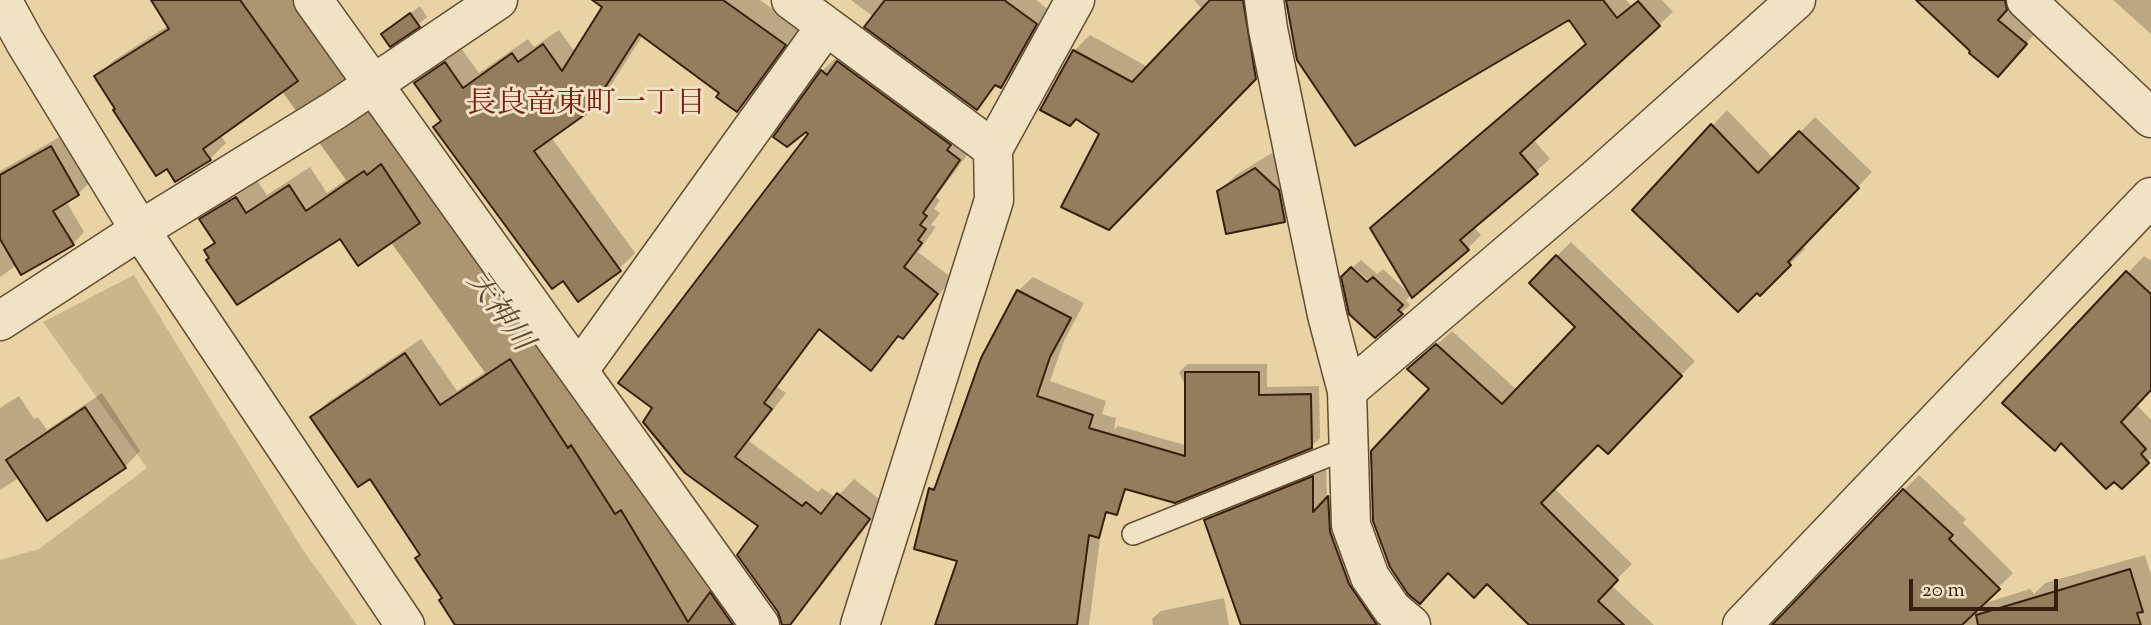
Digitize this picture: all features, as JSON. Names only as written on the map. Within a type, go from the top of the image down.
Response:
[{"type":"street","points":[[2,0],[12,49],[140,230],[405,625]]},
{"type":"street","points":[[313,0],[355,96],[579,370],[760,625]]},
{"type":"street","points":[[0,321],[355,96],[498,0]]},
{"type":"street","points":[[791,0],[993,149]]},
{"type":"street","points":[[860,625],[994,200],[993,149],[1075,0]]},
{"type":"street","points":[[1264,0],[1322,288],[1347,391],[1351,525],[1370,577],[1392,609],[1411,625]]},
{"type":"street","points":[[1347,391],[1599,176],[1796,0]]},
{"type":"street","points":[[2026,0],[2151,118]]},
{"type":"street","points":[[579,370],[826,26]]},
{"type":"street","points":[[1742,625],[2146,215]]},
{"type":"lane","points":[[1133,534],[1348,448]]},
{"type":"shaded area","points":[[134,275],[303,550],[357,625],[0,625],[0,560],[39,549],[147,468],[43,322]]},
{"type":"building","points":[[151,0],[240,0],[298,81],[203,149],[211,160],[175,182],[167,169],[156,176],[94,76],[169,29]]},
{"type":"building","points":[[592,0],[723,0],[786,45],[737,112],[716,97],[719,93],[639,34],[590,111],[534,151],[621,271],[578,302],[563,281],[552,289],[433,127],[441,121],[414,83],[445,62],[463,88],[512,53],[518,62],[543,44],[562,71],[602,7]]},
{"type":"building","points":[[885,0],[1004,0],[1037,24],[1001,88],[995,85],[977,110],[864,27]]},
{"type":"building","points":[[1210,0],[1243,0],[1256,79],[1109,230],[1061,207],[1099,134],[1076,119],[1070,126],[1040,110],[1073,50],[1132,82]]},
{"type":"building","points":[[1286,0],[1603,0],[1617,18],[1638,1],[1660,26],[1520,153],[1538,174],[1460,240],[1469,250],[1412,298],[1370,228],[1586,44],[1569,20],[1355,146],[1297,60]]},
{"type":"building","points":[[1916,0],[2005,0],[2007,10],[1998,20],[2027,44],[1998,77],[1969,53],[1970,51]]},
{"type":"building","points":[[410,13],[420,27],[390,47],[381,34]]},
{"type":"building","points":[[837,61],[951,145],[947,150],[960,160],[923,213],[927,216],[920,225],[926,229],[918,240],[922,243],[904,267],[938,294],[903,339],[898,336],[871,371],[819,329],[764,403],[772,409],[735,457],[802,506],[806,502],[821,514],[837,493],[870,519],[790,625],[782,625],[778,612],[737,555],[758,526],[685,473],[643,422],[652,408],[618,383],[808,134],[806,132],[787,147],[773,137],[821,70],[827,75]]},
{"type":"building","points":[[1711,124],[1758,173],[1799,131],[1859,188],[1788,262],[1791,265],[1760,296],[1757,293],[1738,312],[1632,210]]},
{"type":"building","points":[[51,146],[79,195],[53,211],[74,245],[21,275],[0,239],[0,175]]},
{"type":"building","points":[[381,164],[420,223],[358,266],[340,239],[237,305],[206,260],[209,258],[204,250],[215,243],[199,219],[236,197],[246,213],[289,185],[306,211],[364,171],[367,175]]},
{"type":"building","points":[[1255,168],[1279,190],[1285,222],[1226,234],[1217,191]]},
{"type":"building","points":[[1556,255],[1682,376],[1608,454],[1598,445],[1541,503],[1618,580],[1598,601],[1624,625],[1529,625],[1487,584],[1474,598],[1448,573],[1420,604],[1408,594],[1390,567],[1373,521],[1371,451],[1429,389],[1407,369],[1436,344],[1502,404],[1575,327],[1529,283]]},
{"type":"building","points":[[1351,267],[1367,282],[1373,277],[1403,305],[1398,310],[1403,314],[1375,338],[1349,314],[1341,277]]},
{"type":"building","points":[[2126,271],[2151,294],[2151,390],[2121,422],[2146,449],[2141,454],[2149,463],[2122,489],[2114,482],[2106,489],[2061,443],[2055,451],[2002,403]]},
{"type":"building","points":[[1017,290],[1071,318],[1050,357],[1037,396],[1093,415],[1089,428],[1185,456],[1185,372],[1259,372],[1259,395],[1311,394],[1312,448],[1175,503],[1125,489],[1117,515],[1106,512],[1099,538],[1089,535],[1077,625],[935,625],[957,561],[914,549],[929,488],[934,490],[981,358]]},
{"type":"building","points":[[405,353],[440,405],[510,359],[568,448],[571,445],[615,514],[621,510],[688,622],[710,592],[733,625],[455,625],[439,600],[442,598],[415,558],[420,555],[370,479],[358,487],[310,417]]},
{"type":"building","points":[[85,407],[126,468],[47,521],[6,460]]},
{"type":"building","points":[[1313,476],[1313,512],[1328,496],[1330,532],[1349,584],[1377,625],[1241,625],[1204,520]]},
{"type":"building","points":[[1903,489],[1953,535],[1949,539],[2000,589],[1962,625],[1772,625]]},
{"type":"building","points":[[2130,569],[2143,612],[2137,613],[2141,625],[1978,625],[1976,615]]},
{"type":"waterway","name":"天神川","points":[[271,0],[722,625]]},
{"type":"district","name":"長良竜東町一丁目","points":[[586,107]]}]
